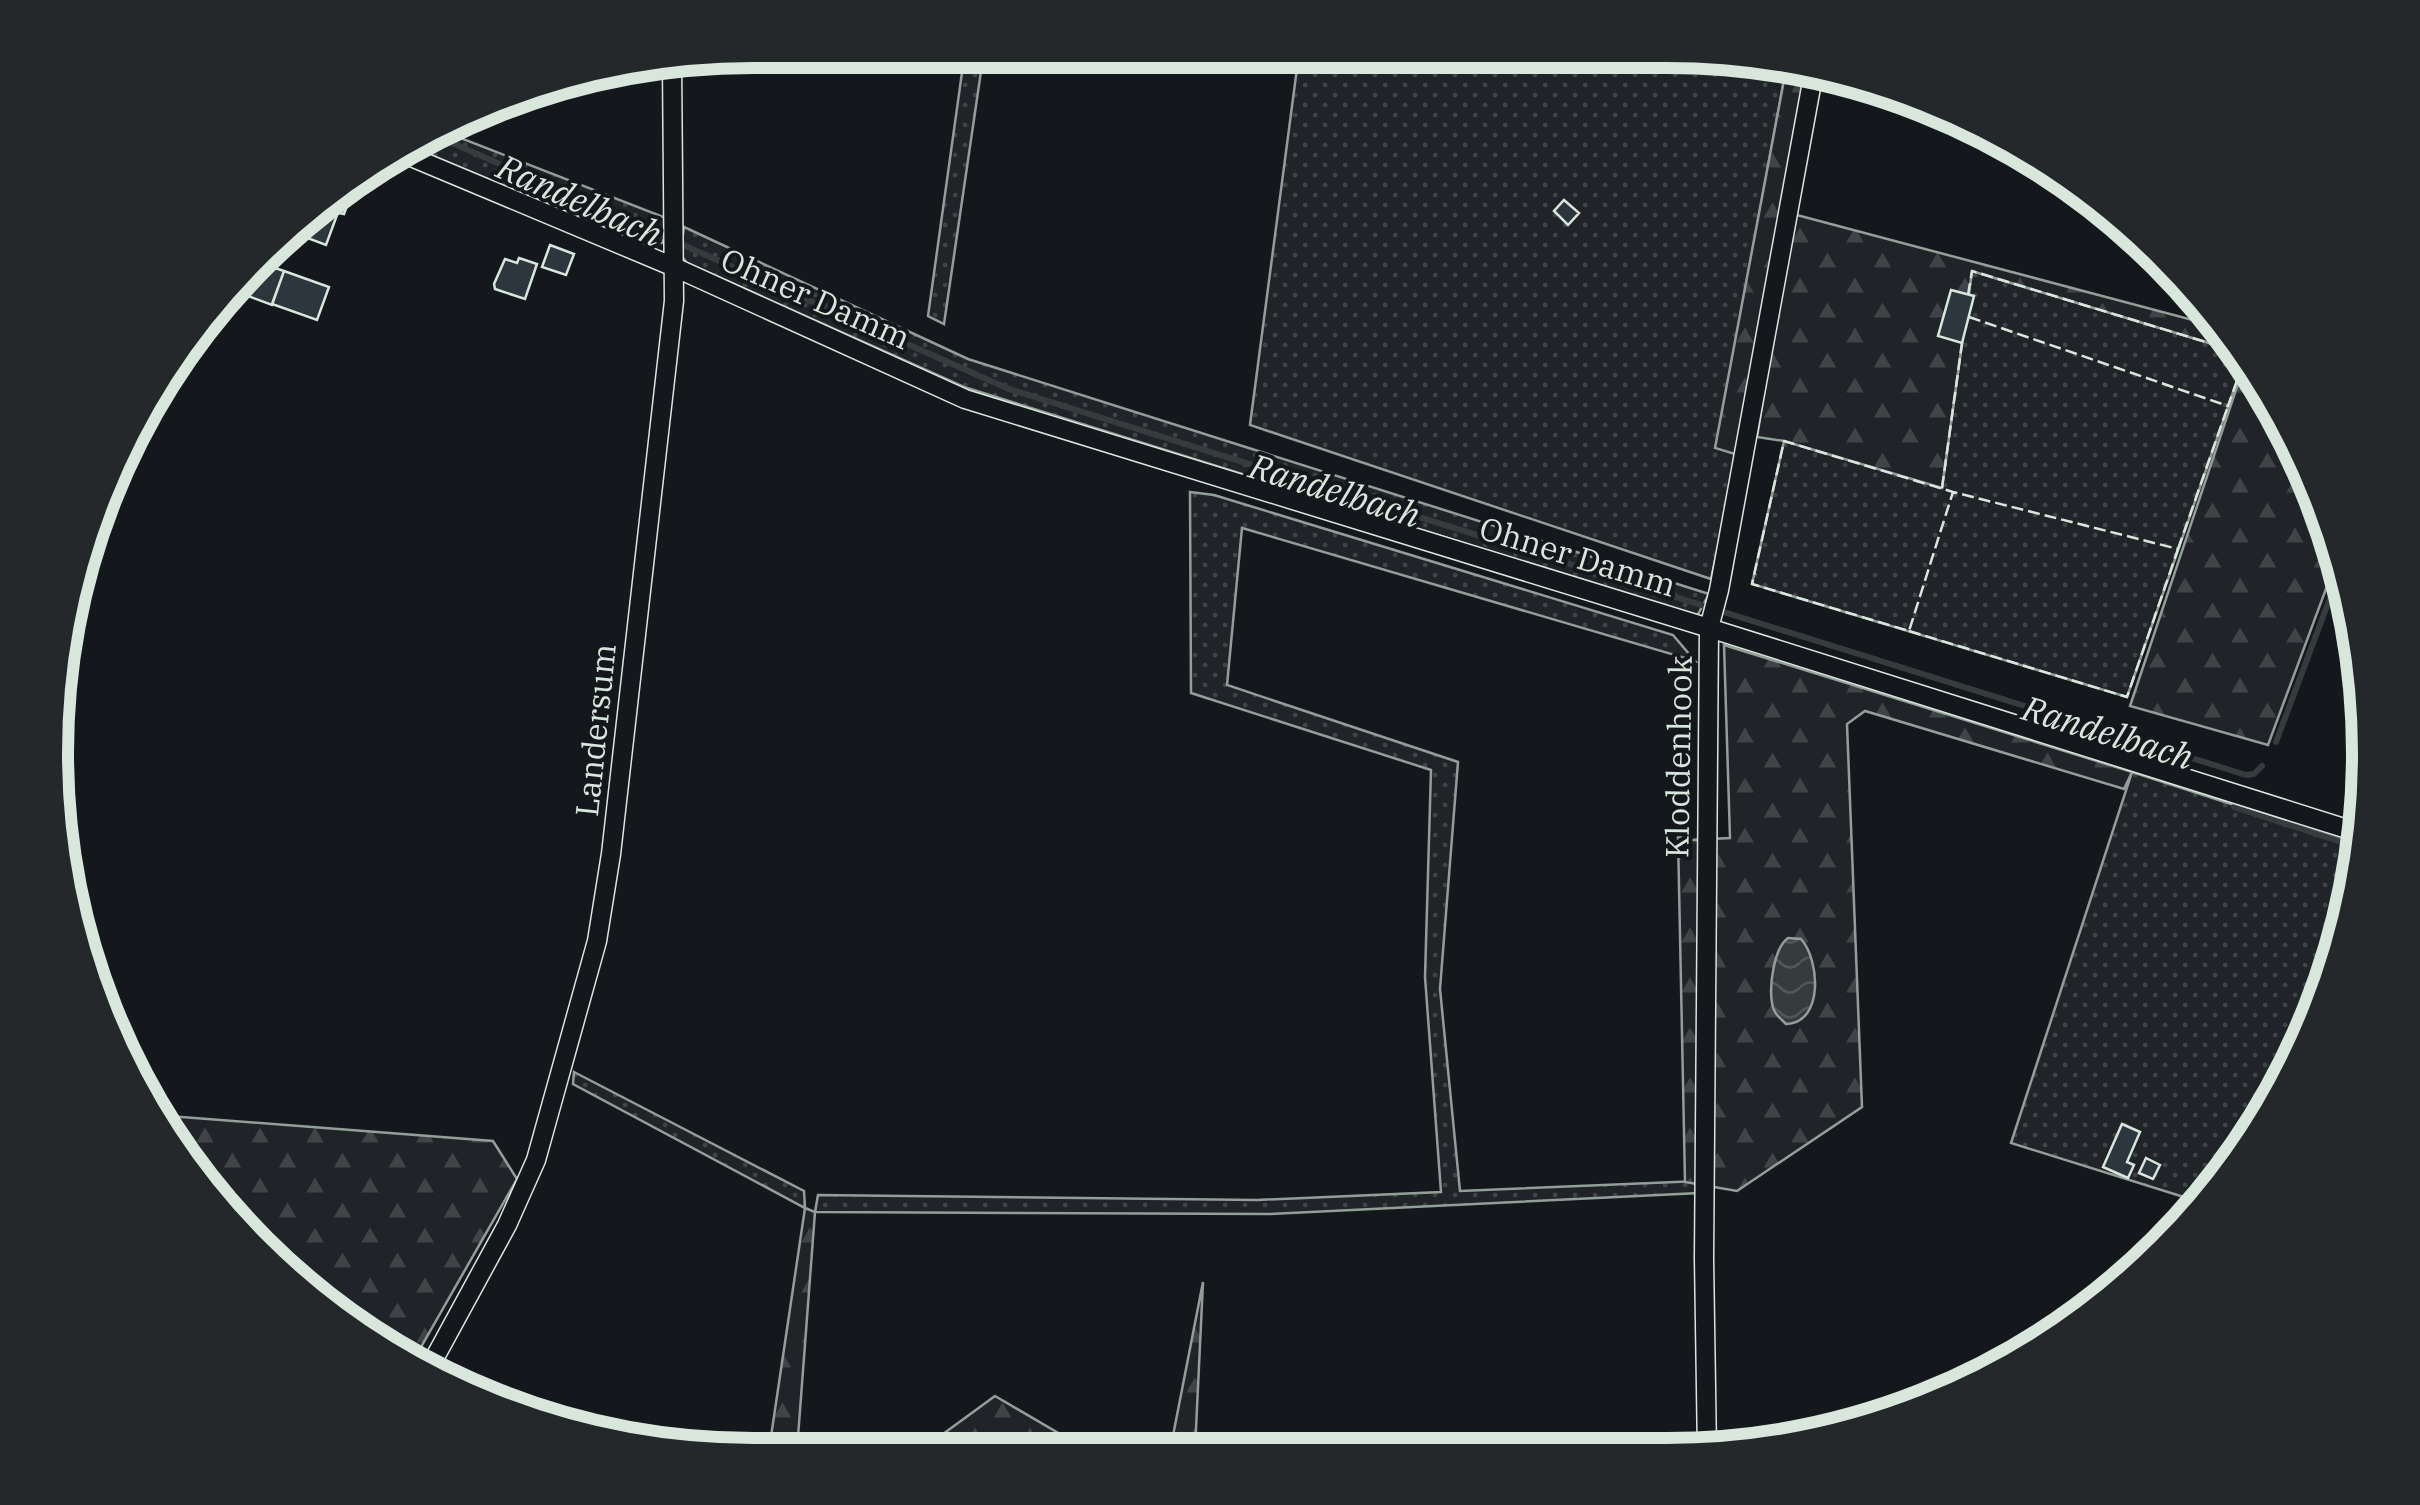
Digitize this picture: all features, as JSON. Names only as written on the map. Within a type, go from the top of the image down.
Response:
[{"type":"street","name":"Landersum","points":[[434,1359],[507,1225],[536,1160],[597,941],[611,854],[667,361],[674,251],[672,72]]},
{"type":"street","name":"Kloddenhook","points":[[1707,1436],[1704,1258],[1712,616],[1812,83]]},
{"type":"street","name":"Ohner Damm","points":[[412,158],[619,244],[674,251],[964,399],[1712,616],[2348,829]]},
{"type":"green space","points":[[963,68],[982,68],[944,324],[928,316]]},
{"type":"green space","points":[[1297,68],[1668,68],[1784,78],[1716,447],[1738,455],[1711,579],[1250,425]]},
{"type":"green space","points":[[1784,78],[1808,83],[1738,455],[1715,448]]},
{"type":"green space","points":[[455,136],[666,218],[663,243],[647,245],[423,152]]},
{"type":"green space","points":[[1793,214],[2200,322],[2219,346],[1972,271],[1942,488],[1784,441],[1757,437]]},
{"type":"green space","points":[[684,227],[968,359],[1709,594],[1697,616],[964,387],[687,263],[680,254]]},
{"type":"green space","points":[[1972,271],[2219,346],[2239,375],[2127,697],[1752,584],[1784,441],[1942,487]]},
{"type":"green space","points":[[2240,377],[2300,490],[2330,579],[2268,745],[2130,706]]},
{"type":"green space","points":[[1190,492],[1214,495],[1673,635],[1695,661],[1242,528],[1227,685],[1458,762],[1440,989],[1460,1191],[1699,1181],[1699,1193],[1270,1214],[815,1212],[818,1195],[1257,1200],[1441,1192],[1425,977],[1431,770],[1191,693]]},
{"type":"green space","points":[[1724,645],[2132,772],[2124,789],[1865,711],[1847,724],[1862,1107],[1737,1191],[1685,1182],[1678,836],[1690,840],[1730,838]]},
{"type":"green space","points":[[2132,772],[2347,841],[2329,930],[2300,1015],[2261,1095],[2188,1198],[2011,1143]]},
{"type":"green space","points":[[574,1072],[804,1191],[805,1208],[573,1084]]},
{"type":"green space","points":[[172,1116],[493,1141],[517,1179],[419,1351],[335,1296],[268,1237],[209,1170]]},
{"type":"green space","points":[[805,1208],[815,1212],[798,1438],[771,1438]]},
{"type":"green space","points":[[1203,1282],[1196,1438],[1173,1438]]},
{"type":"green space","points":[[995,1396],[1067,1438],[942,1438]]},
{"type":"water","points":[[1788,938],[1801,939],[1807,949],[1815,989],[1807,1013],[1786,1024],[1774,1010],[1771,987],[1776,958]]},
{"type":"building","points":[[350,199],[344,214],[332,212]]},
{"type":"building","points":[[1564,200],[1579,213],[1568,225],[1554,211]]},
{"type":"building","points":[[330,213],[337,215],[326,245],[302,236]]},
{"type":"building","points":[[550,245],[574,254],[566,275],[542,267]]},
{"type":"building","points":[[519,258],[537,264],[525,299],[495,289],[494,284],[505,259],[517,263]]},
{"type":"building","points":[[270,266],[284,271],[272,305],[243,294]]},
{"type":"building","points":[[284,271],[329,287],[317,320],[272,304]]},
{"type":"building","points":[[1951,290],[1974,296],[1962,343],[1938,336]]},
{"type":"building","points":[[2122,1124],[2140,1132],[2127,1162],[2134,1165],[2128,1178],[2103,1167]]},
{"type":"building","points":[[2146,1158],[2160,1165],[2153,1179],[2139,1173]]},
{"type":"waterway","name":"Randelbach","points":[[446,140],[1009,389],[2246,775],[2254,774],[2262,766]]},
{"type":"waterway","name":"Randelbach","points":[[2276,742],[2333,591]]},
{"type":"waterway","points":[[2234,807],[2347,844]]},
{"type":"fence","points":[[1968,295],[1972,271],[2219,346]]},
{"type":"fence","points":[[1969,317],[2228,406],[2239,375]]},
{"type":"fence","points":[[1942,488],[1962,343]]},
{"type":"fence","points":[[2178,549],[2228,406]]},
{"type":"fence","points":[[1909,631],[2127,697],[2178,549],[1953,492],[1784,441],[1752,584],[1909,631],[1953,492]]}]
